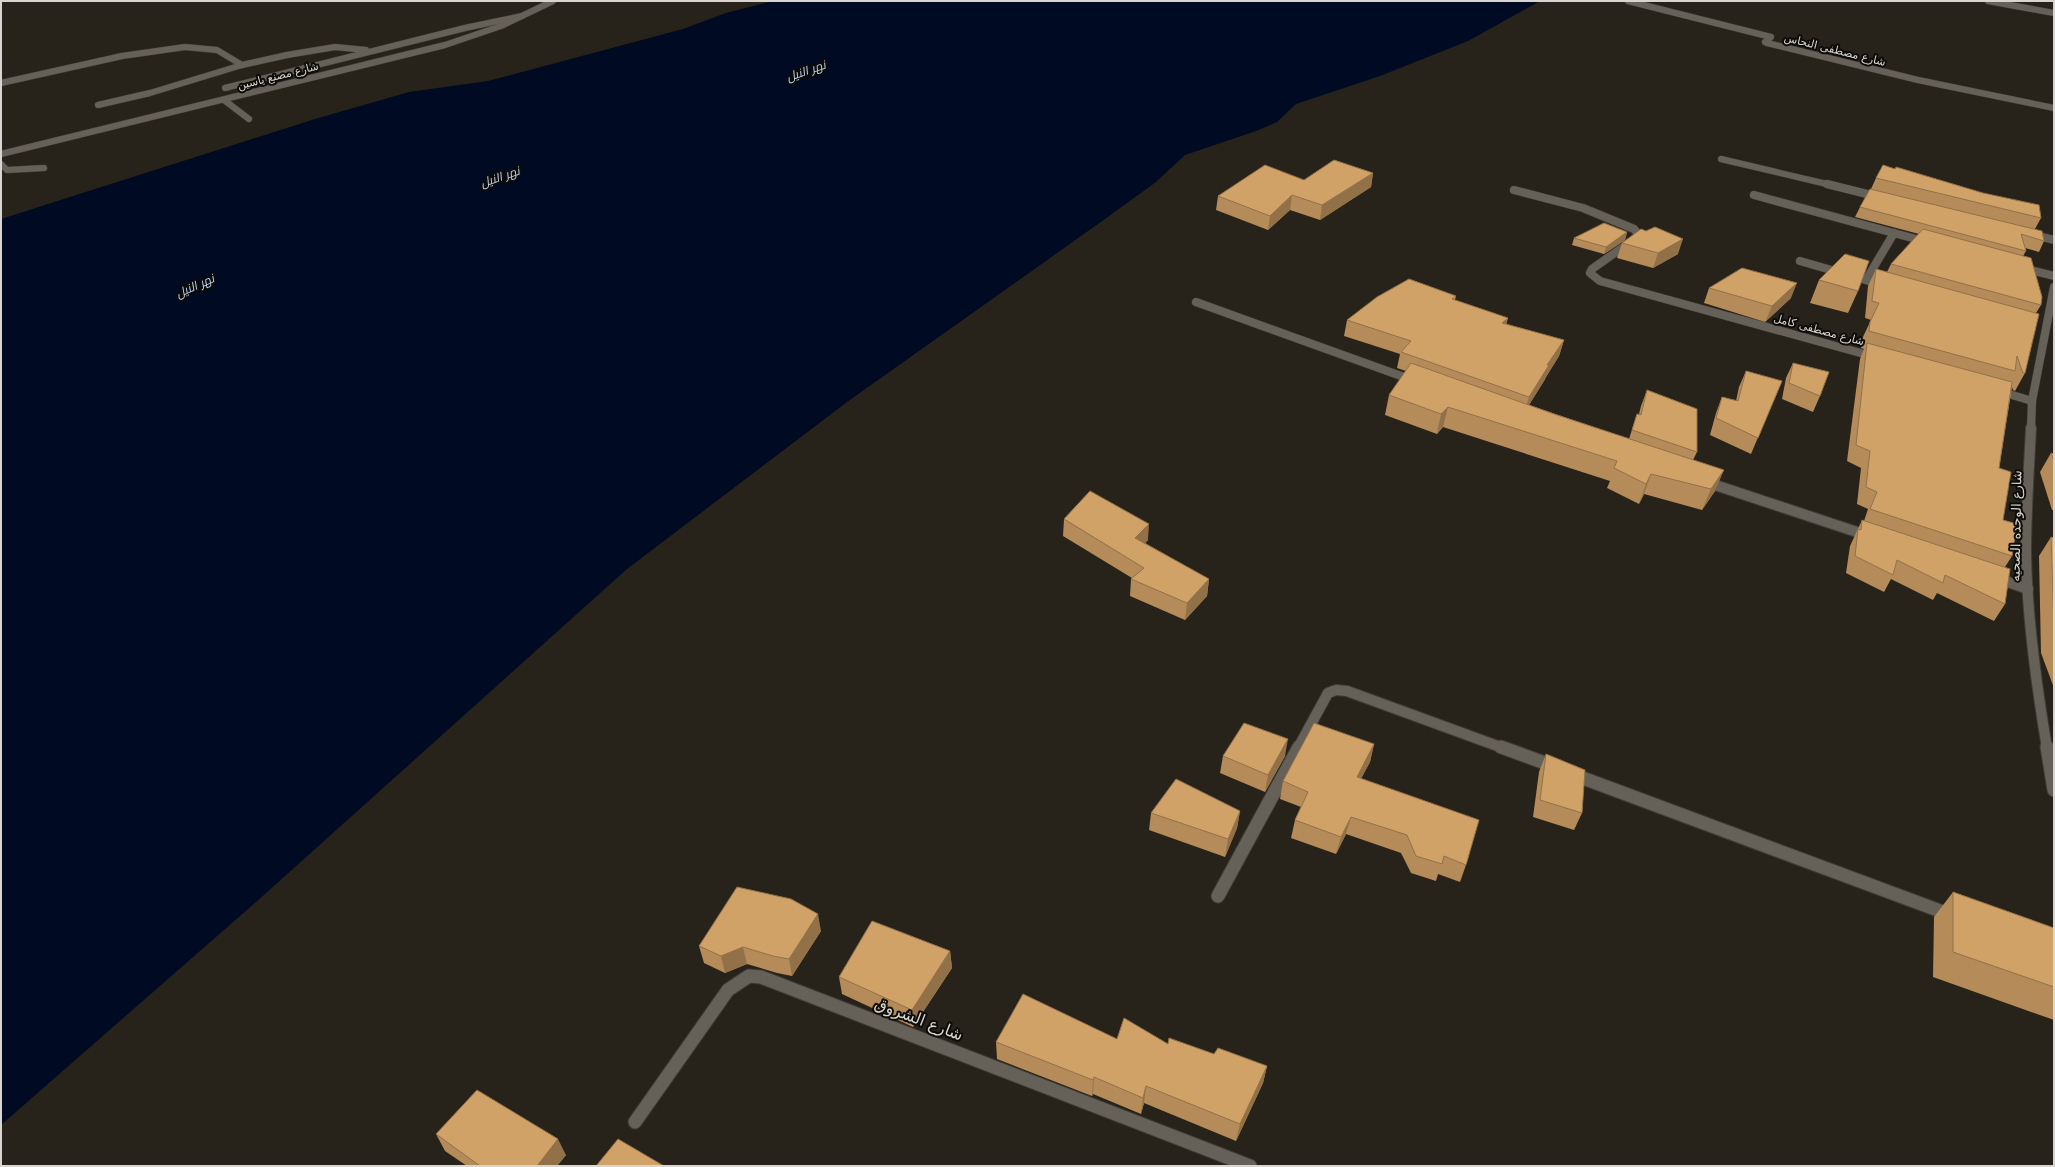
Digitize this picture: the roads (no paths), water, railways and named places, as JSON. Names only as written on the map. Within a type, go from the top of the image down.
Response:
[{"type":"street","name":"شارع مصنع ياسين","points":[[1,154],[445,46],[524,16],[553,1]]},
{"type":"street","name":"شارع مصطفى النحاس","points":[[1628,1],[1771,37],[1765,42],[1767,43],[1918,80],[2054,108]]},
{"type":"street","points":[[1988,1],[2054,14]]},
{"type":"street","points":[[225,88],[524,16]]},
{"type":"street","points":[[1,83],[122,56],[185,47],[217,50],[242,65]]},
{"type":"street","points":[[98,105],[156,91],[242,65],[328,47],[378,50]]},
{"type":"street","points":[[224,100],[249,119]]},
{"type":"street","points":[[1721,159],[1884,198]]},
{"type":"street","points":[[1,164],[7,170],[44,168]]},
{"type":"street","name":"شارع مصطفى كامل","points":[[1514,190],[1583,208],[1634,229],[1638,234],[1636,238],[1592,269],[1590,273],[1600,281],[1884,360]]},
{"type":"street","points":[[1754,195],[1935,244]]},
{"type":"street","points":[[1866,280],[1894,232]]},
{"type":"street","points":[[2023,232],[2054,240]]},
{"type":"street","points":[[1800,261],[1889,286]]},
{"type":"street","points":[[2017,266],[2054,276]]},
{"type":"street","name":"شارع الوحده الصحيه","points":[[2054,287],[2043,329],[2032,400],[2026,551],[2036,684],[2054,790]]},
{"type":"street","points":[[1196,302],[1424,384]]},
{"type":"street","points":[[1987,388],[2032,400]]},
{"type":"street","points":[[1699,479],[1880,540]]},
{"type":"street","points":[[1984,574],[2028,589]]},
{"type":"street","points":[[1218,896],[1328,693],[1336,690],[1347,691],[1964,920]]},
{"type":"street","name":"شارع الشروق","points":[[635,1122],[728,990],[749,976],[761,977],[1250,1166]]},
{"type":"water","name":"نهر النيل","points":[[773,1],[1540,1],[1468,41],[1380,76],[1296,104],[1277,122],[1256,131],[1185,155],[1156,182],[847,402],[627,569],[265,894],[1,1125],[1,219],[315,119],[409,92],[488,81],[683,29],[726,13]]}]
